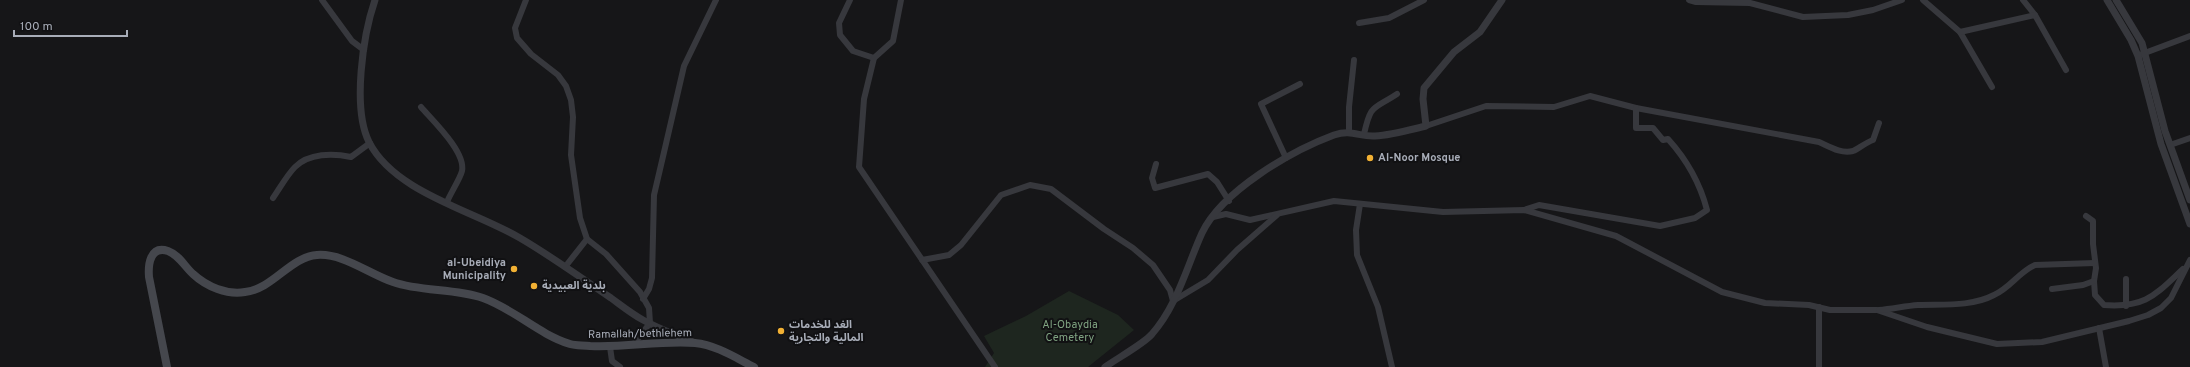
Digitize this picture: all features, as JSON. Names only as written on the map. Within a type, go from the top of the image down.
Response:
[{"type":"main road","name":"Ramallah/bethlehem","points":[[167,367],[149,277],[148,264],[151,256],[155,252],[161,250],[169,251],[177,256],[193,274],[202,280],[220,290],[232,294],[248,292],[274,280],[300,260],[316,255],[329,256],[394,283],[483,298],[554,338],[571,344],[610,347],[695,343],[724,352],[754,367]]},
{"type":"street","points":[[322,0],[352,41],[364,50]]},
{"type":"street","points":[[374,0],[368,18],[364,50],[361,119],[370,143],[395,172],[416,188],[520,237],[650,324],[695,343]]},
{"type":"street","points":[[526,0],[515,28],[517,38],[526,49],[558,75],[566,86],[571,100],[573,117],[571,155],[580,218],[587,239],[606,254],[643,299],[648,308],[650,324],[633,345]]},
{"type":"street","points":[[643,299],[649,289],[652,278],[654,195],[684,66],[716,0]]},
{"type":"street","points":[[850,0],[839,23],[840,35],[853,52],[874,58]]},
{"type":"street","points":[[901,0],[893,42],[874,58],[864,99],[859,167],[995,367]]},
{"type":"street","points":[[1359,23],[1389,18],[1424,0]]},
{"type":"street","points":[[1426,126],[1423,99],[1424,88],[1454,52],[1480,32],[1502,0]]},
{"type":"street","points":[[1689,0],[1696,2],[1750,3],[1802,17],[1848,15],[1873,10],[1902,0]]},
{"type":"street","points":[[1923,0],[1960,32],[1992,87]]},
{"type":"street","points":[[2023,0],[2035,15],[2066,70]]},
{"type":"street","points":[[2107,0],[2132,40],[2138,56],[2161,144],[2190,224]]},
{"type":"street","points":[[2116,0],[2142,43],[2146,53],[2170,145],[2190,200]]},
{"type":"street","points":[[1960,32],[2035,15]]},
{"type":"street","points":[[2138,56],[2190,36]]},
{"type":"street","points":[[1350,132],[1349,106],[1354,60]]},
{"type":"street","points":[[1286,158],[1261,104],[1300,84]]},
{"type":"street","points":[[1364,134],[1368,114],[1375,105],[1397,94]]},
{"type":"street","points":[[1105,367],[1152,335],[1173,301],[1203,232],[1213,216],[1243,187],[1286,158],[1335,135],[1350,132],[1378,136],[1426,126],[1486,106],[1554,107],[1590,96],[1636,108],[1819,142],[1841,152],[1854,151],[1861,144],[1873,140],[1879,124]]},
{"type":"street","points":[[421,107],[445,134],[459,154],[462,171],[446,202]]},
{"type":"street","points":[[1213,216],[1226,214],[1250,220],[1334,201],[1443,212],[1524,210],[1539,205],[1660,226],[1694,218],[1707,210],[1692,171],[1679,151],[1668,139],[1662,140],[1653,128],[1636,128],[1636,108]]},
{"type":"street","points":[[2170,145],[2190,138]]},
{"type":"street","points":[[273,198],[295,167],[304,161],[333,153],[351,157],[370,143]]},
{"type":"street","points":[[1156,164],[1152,178],[1156,188],[1208,174],[1217,182],[1228,201]]},
{"type":"street","points":[[922,260],[949,255],[962,245],[1001,195],[1030,185],[1051,188],[1133,248],[1153,265],[1170,290],[1173,301]]},
{"type":"street","points":[[1360,204],[1356,236],[1357,254],[1378,307],[1392,367]]},
{"type":"street","points":[[1524,210],[1616,236],[1722,292],[1765,303],[1830,310],[1877,310],[1918,305],[1958,304],[1985,299],[2001,292],[2028,268],[2035,265],[2095,263]]},
{"type":"street","points":[[1173,301],[1208,280],[1237,250],[1278,214]]},
{"type":"street","points":[[2086,216],[2093,221],[2095,296],[2104,305],[2132,306],[2152,297],[2190,260]]},
{"type":"street","points":[[565,267],[587,239]]},
{"type":"street","points":[[1877,310],[1927,327],[1998,344],[2042,342],[2129,321],[2161,308],[2171,298],[2185,266]]},
{"type":"street","points":[[2126,280],[2126,306]]},
{"type":"street","points":[[2052,289],[2083,285],[2094,281]]},
{"type":"street","points":[[1819,367],[1820,308]]},
{"type":"street","points":[[2099,328],[2106,367]]},
{"type":"street","points":[[610,347],[612,361],[620,367]]},
{"type":"green space","name":"Al-Obaydia Cemetery","points":[[1069,291],[1118,315],[1134,330],[1088,367],[985,367],[994,353],[984,336],[1026,316]]},
{"type":"place","name":"Al-Noor Mosque","points":[[1370,158]]},
{"type":"place","name":"al-Ubeidiya Municipality","points":[[514,269]]},
{"type":"place","name":"بلدية العبيدية","points":[[534,286]]},
{"type":"place","name":"الغد للخدمات المالية والتجارية","points":[[781,331]]}]
